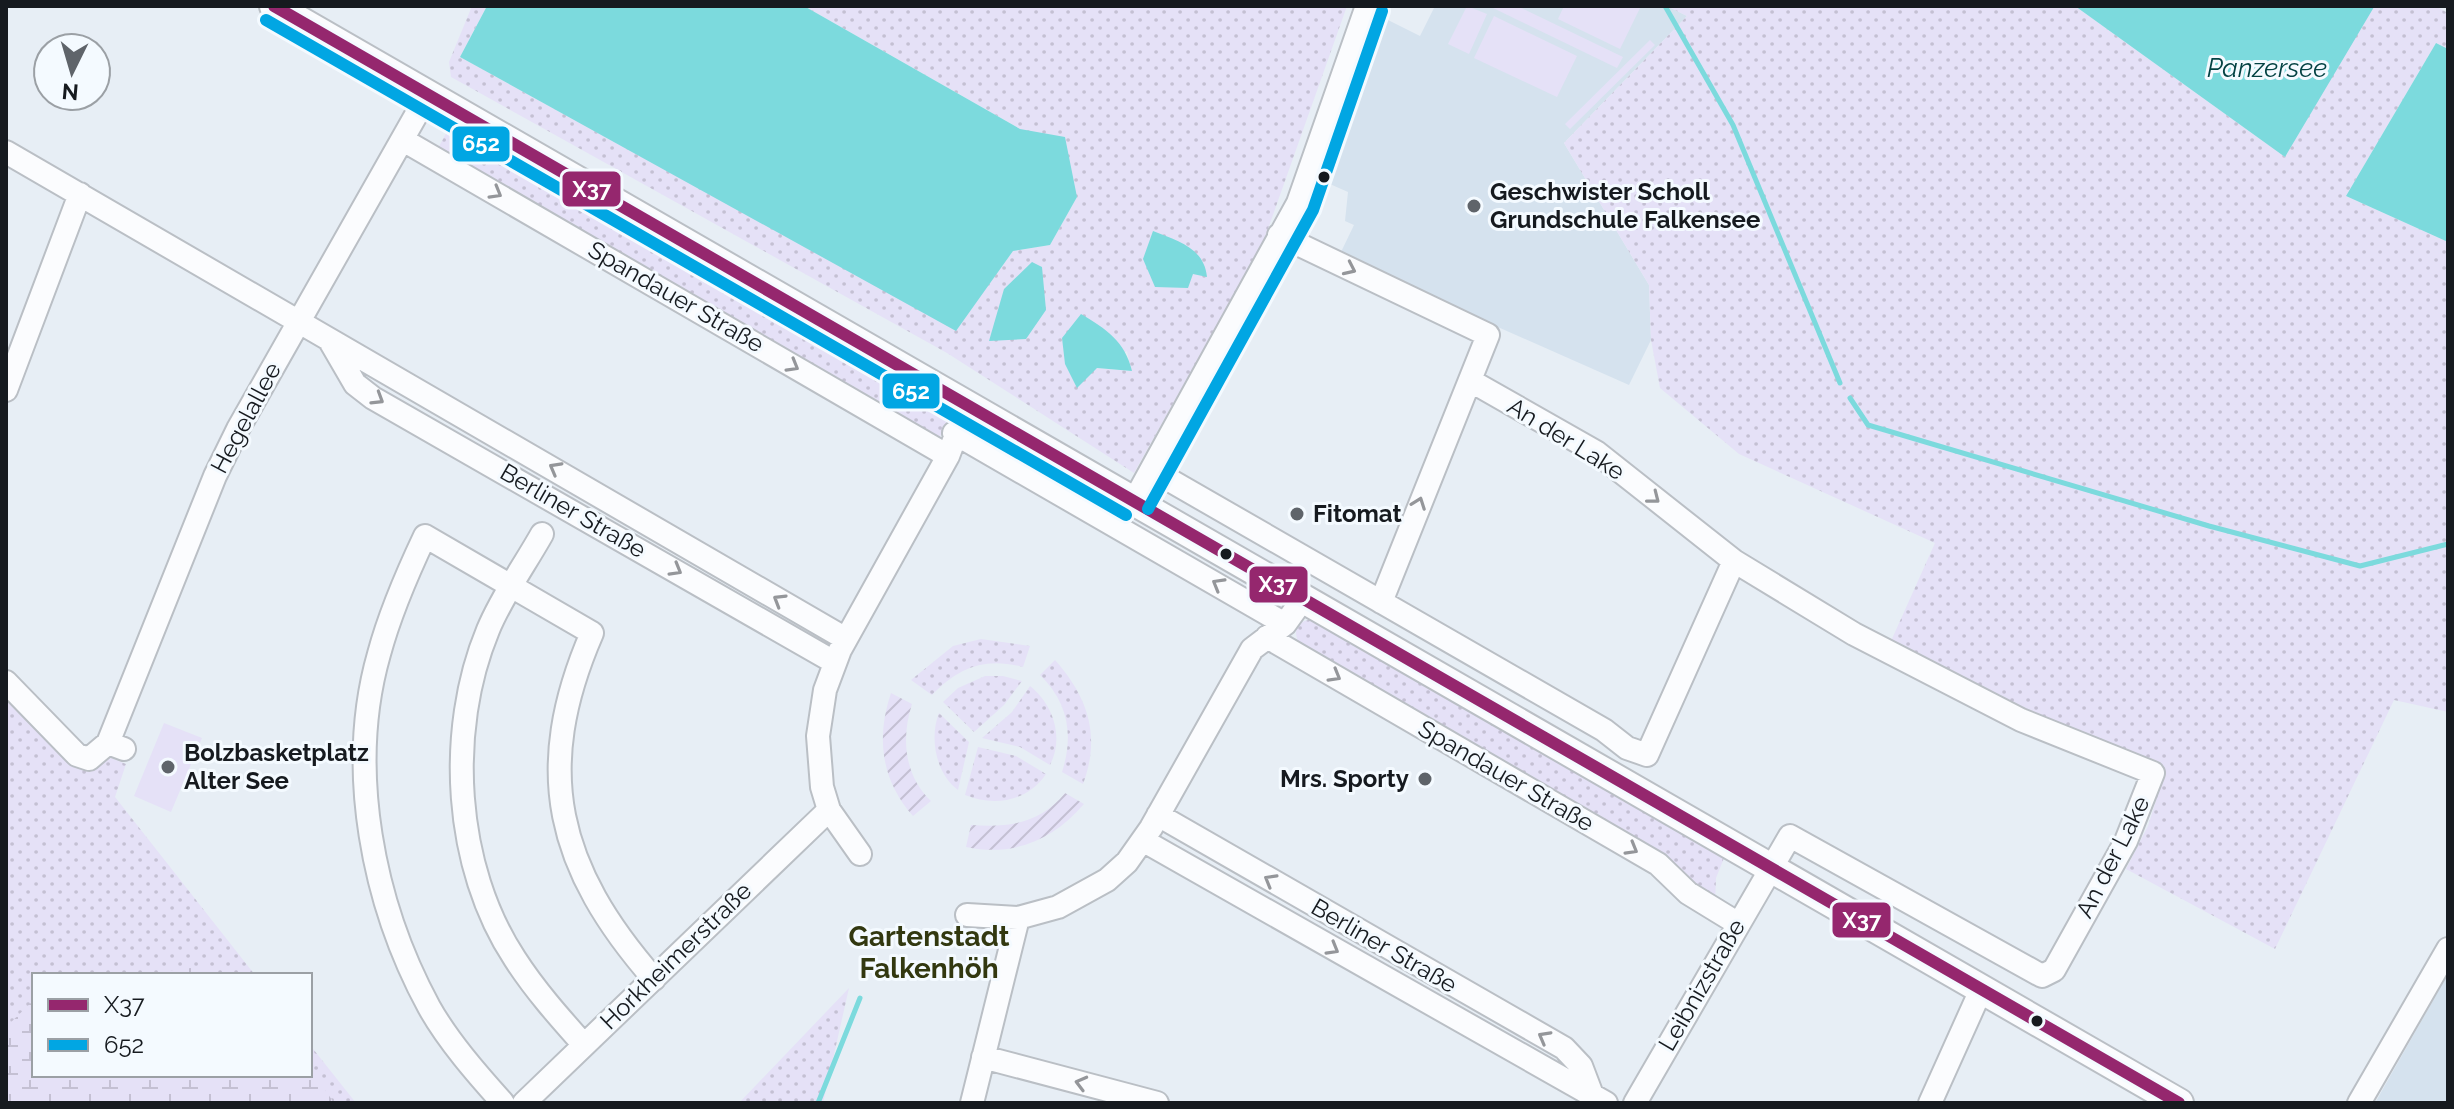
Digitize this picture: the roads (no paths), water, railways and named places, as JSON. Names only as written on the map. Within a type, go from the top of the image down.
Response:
[{"type":"main road","points":[[274,6],[1874,927],[1916,970],[2179,1103]]},
{"type":"main road","points":[[1977,999],[2142,1103]]},
{"type":"street","points":[[1134,501],[1310,172],[1367,6]]},
{"type":"street","name":"Hegelallee","points":[[6,682],[77,755],[89,759],[116,746],[215,476],[297,321],[428,94]]},
{"type":"street","name":"Spandauer Straße","points":[[403,140],[948,456]]},
{"type":"street","name":"Berliner Straße","points":[[6,152],[846,639]]},
{"type":"street","points":[[6,390],[80,194]]},
{"type":"street","points":[[1279,235],[1488,335],[1381,602]]},
{"type":"street","name":"Berliner Straße","points":[[329,340],[355,384],[373,398],[834,662]]},
{"type":"street","name":"An der Lake","points":[[1471,381],[1596,452],[1734,561],[1904,661],[2021,720],[2153,773],[2126,841],[2054,970],[2042,976],[1790,836],[1770,868]]},
{"type":"street","points":[[860,854],[829,810],[822,787],[818,736],[825,690],[846,639],[948,456],[954,433],[967,406]]},
{"type":"street","name":"Spandauer Straße","points":[[954,433],[1658,864],[1688,893],[1737,923]]},
{"type":"street","points":[[1152,470],[1549,699],[1627,748],[1647,755],[1734,561]]},
{"type":"street","points":[[542,534],[488,631],[467,707],[463,767],[470,844],[495,921],[513,958],[584,1045]]},
{"type":"street","points":[[503,1103],[431,1010],[414,977],[377,868],[366,779],[371,695],[391,613],[425,536],[592,633],[576,670],[565,716],[560,748],[562,806],[578,866],[597,906],[654,979]]},
{"type":"street","points":[[967,915],[1018,918],[1058,907],[1082,896],[1127,862],[1144,841],[1252,649],[1276,630],[1303,599]]},
{"type":"street","points":[[1530,730],[1549,699]]},
{"type":"street","name":"Horkheimerstraße","points":[[524,1103],[829,810]]},
{"type":"street","name":"Berliner Straße","points":[[1158,815],[1564,1048],[1581,1066],[1599,1099]]},
{"type":"street","name":"Berliner Straße","points":[[1144,841],[1599,1099]]},
{"type":"street","name":"Leibnizstraße","points":[[1635,1103],[1770,868]]},
{"type":"street","points":[[972,1103],[1018,918]]},
{"type":"street","points":[[2359,1103],[2448,949]]},
{"type":"street","points":[[1930,1103],[1977,999]]},
{"type":"street","points":[[983,1057],[1157,1103]]},
{"type":"water","points":[[487,6],[804,6],[1020,129],[1065,137],[1077,197],[1050,245],[1013,251],[956,331],[460,57]]},
{"type":"water","name":"Panzersee","points":[[2075,6],[2373,6],[2374,7],[2285,157]]},
{"type":"water","points":[[2436,43],[2448,49],[2448,242],[2346,196]]},
{"type":"water","points":[[1153,231],[1188,246],[1201,259],[1207,277],[1193,274],[1188,288],[1155,287],[1143,259]]},
{"type":"water","points":[[1032,262],[1042,267],[1046,310],[1026,339],[989,341],[1004,289]]},
{"type":"water","points":[[1081,314],[1113,337],[1125,352],[1132,371],[1097,368],[1077,388],[1065,364],[1062,338]]},
{"type":"waterway","points":[[1665,6],[1733,125],[1840,383]]},
{"type":"waterway","points":[[1850,398],[1868,425],[2209,526],[2360,566],[2448,544]]},
{"type":"waterway","points":[[818,1103],[860,998]]},
{"type":"place","name":"Geschwister Scholl Grundschule Falkensee","points":[[1474,206]]},
{"type":"place","name":"Fitomat","points":[[1297,514]]},
{"type":"place","name":"Bolzbasketplatz Alter See","points":[[168,767]]},
{"type":"place","name":"Mrs. Sporty","points":[[1425,779]]},
{"type":"district","name":"Gartenstadt Falkenhöh","points":[[929,952]]}]
